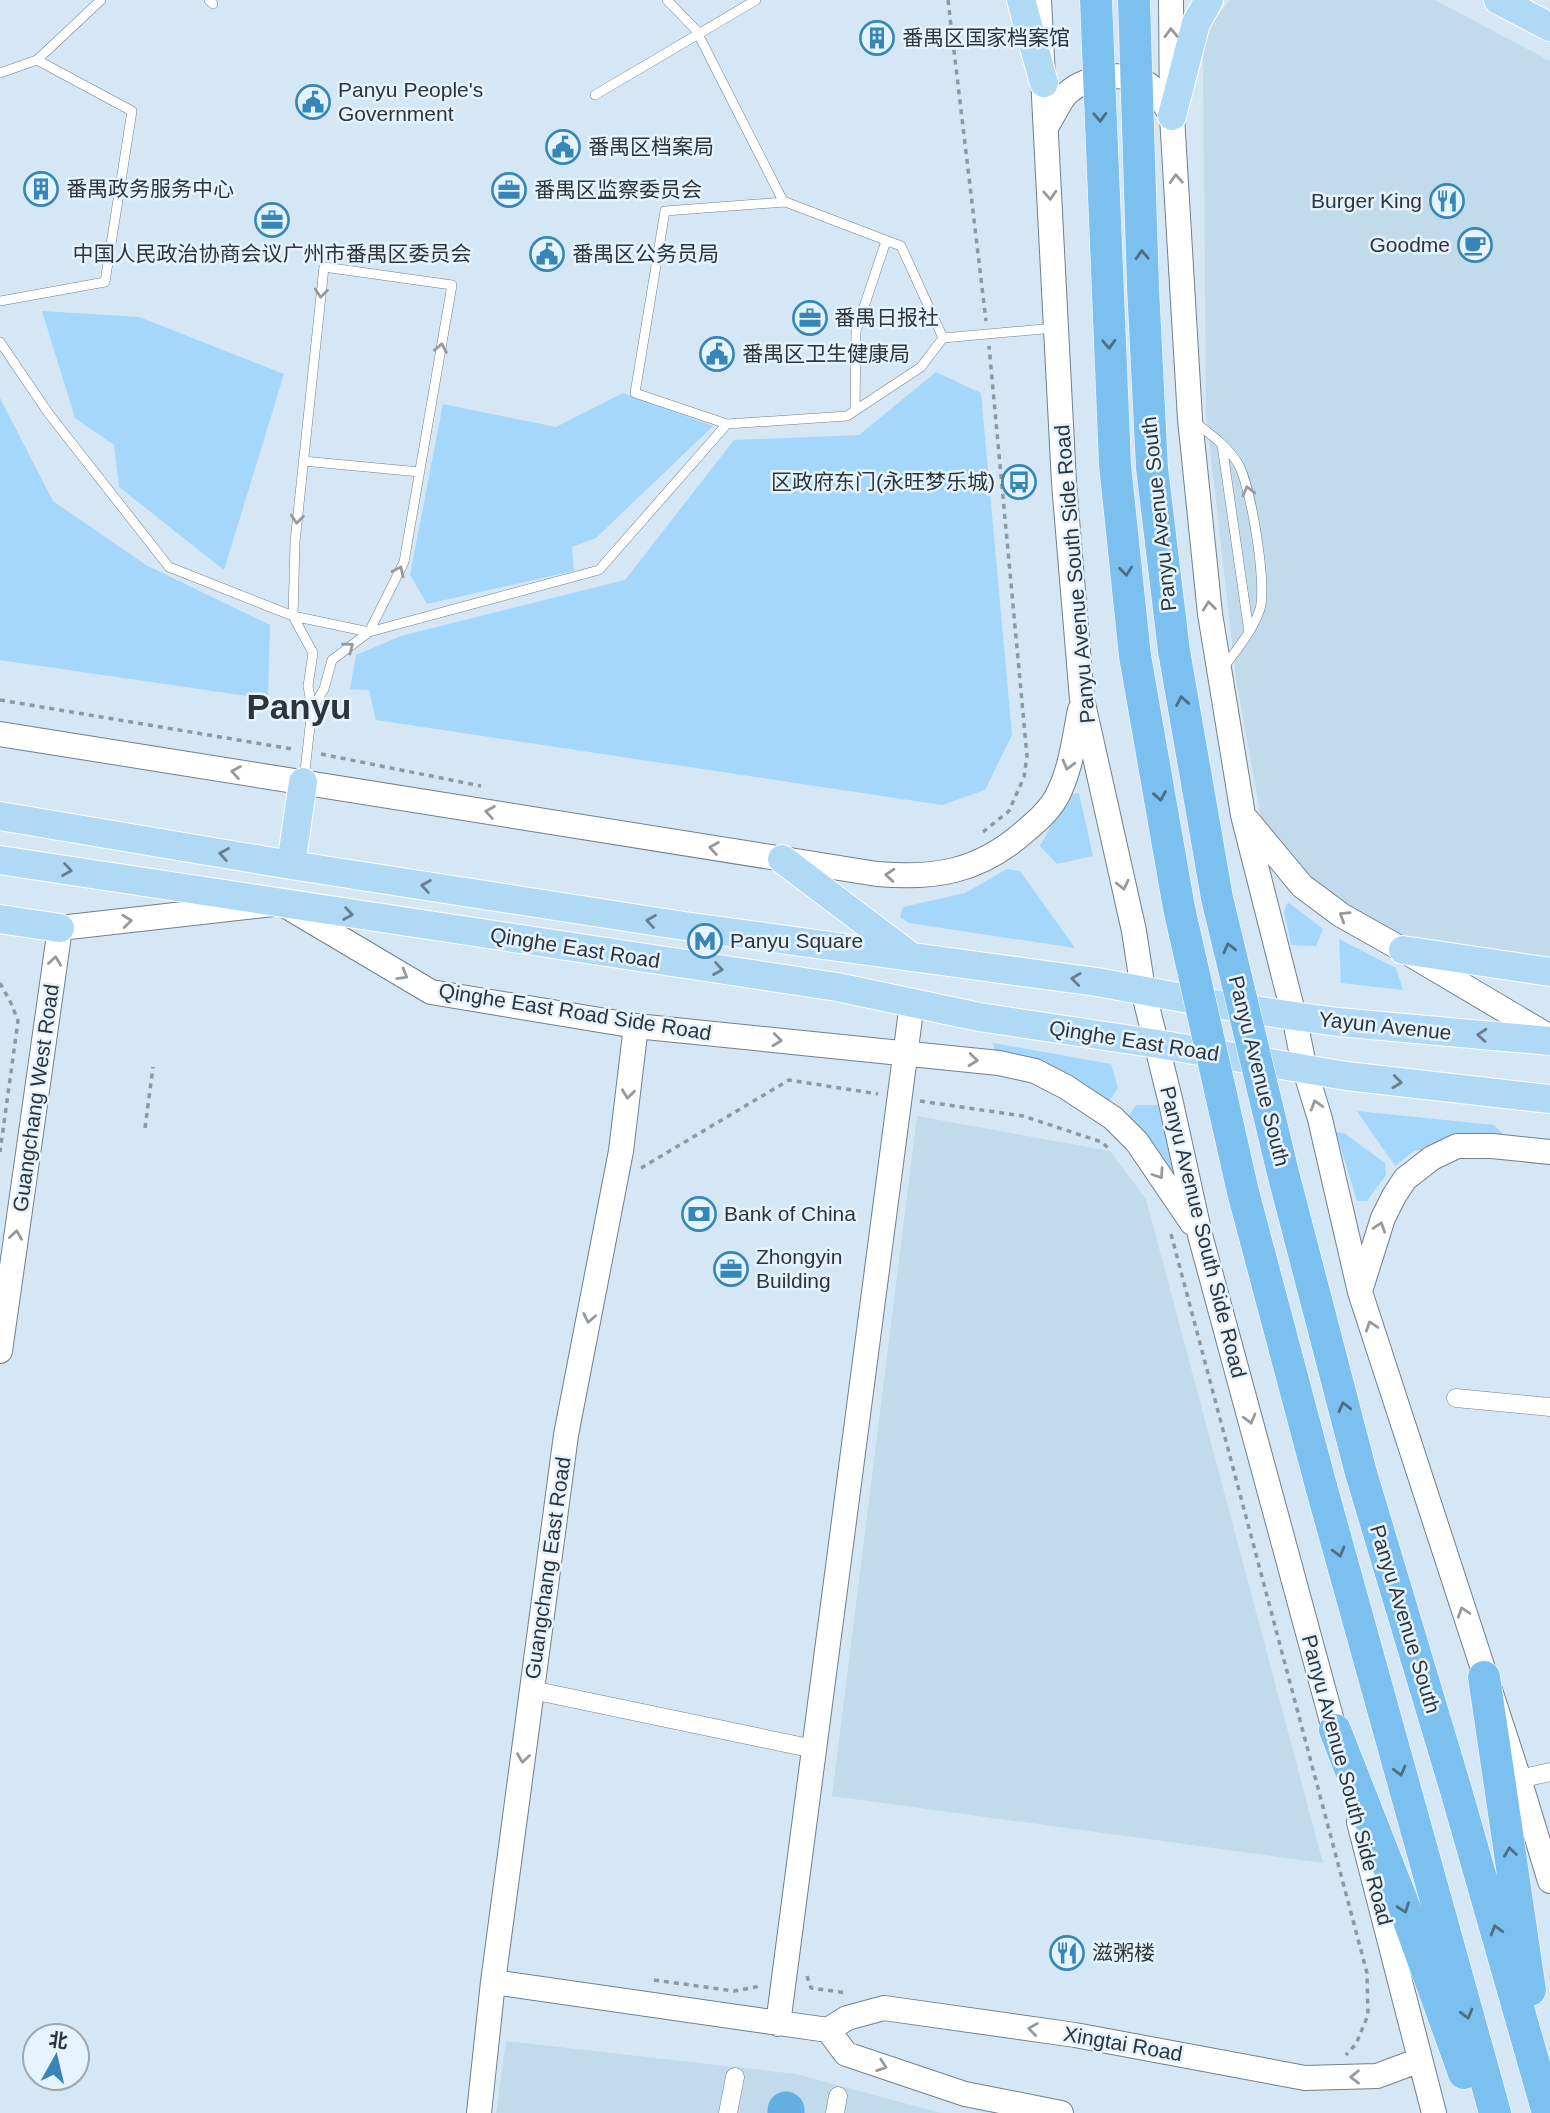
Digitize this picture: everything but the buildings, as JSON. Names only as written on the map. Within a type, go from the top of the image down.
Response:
[{"type":"highway","name":"Panyu Avenue South","points":[[1096,0],[1115,465],[1135,656],[1179,908],[1243,1192],[1321,1486],[1495,2113]]},
{"type":"highway","name":"Panyu Avenue South","points":[[1134,0],[1152,468],[1174,651],[1217,898],[1283,1173],[1361,1473],[1455,1787],[1548,2113]]},
{"type":"highway","points":[[1484,1677],[1548,2113]]},
{"type":"highway","points":[[1335,1730],[1402,1901],[1478,2113]]},
{"type":"main road","points":[[1021,0],[1044,83]]},
{"type":"main road","name":"Panyu Avenue South Side Road","points":[[1039,0],[1064,483],[1082,699],[1134,931],[1143,990],[1158,1044],[1200,1236],[1335,1730],[1434,2113]]},
{"type":"main road","points":[[1171,0],[1172,116],[1190,419],[1210,614],[1243,815],[1305,1070],[1320,1119],[1360,1292],[1550,1881]]},
{"type":"main road","points":[[1172,116],[1196,23],[1209,0]]},
{"type":"main road","points":[[1498,0],[1550,27]]},
{"type":"main road","points":[[1046,127],[1064,96],[1088,81],[1115,76],[1128,77],[1149,86],[1172,116]]},
{"type":"main road","points":[[0,734],[907,877],[954,871],[988,858],[1012,843],[1036,822],[1055,799],[1068,770],[1082,699]]},
{"type":"main road","points":[[291,865],[303,782]]},
{"type":"main road","points":[[1243,815],[1302,886],[1341,915],[1550,1039]]},
{"type":"main road","name":"Qinghe East Road","points":[[0,816],[291,865],[684,926],[1097,982],[1221,1005]]},
{"type":"main road","points":[[782,859],[912,957]]},
{"type":"main road","name":"Qinghe East Road","points":[[0,860],[837,987],[979,1017],[1305,1070]]},
{"type":"main road","points":[[0,919],[60,928],[281,904]]},
{"type":"main road","name":"Qinghe East Road Side Road","points":[[281,904],[431,992],[636,1026],[999,1062],[1035,1071],[1066,1087],[1113,1118],[1137,1142],[1200,1236]]},
{"type":"main road","name":"Guangchang West Road","points":[[0,1351],[60,928]]},
{"type":"main road","points":[[1403,950],[1550,972]]},
{"type":"main road","points":[[778,2024],[912,1003]]},
{"type":"main road","name":"Yayun Avenue","points":[[1221,1005],[1338,1022],[1550,1039]]},
{"type":"main road","name":"Guangchang East Road","points":[[479,2113],[493,1982],[566,1435],[621,1151],[636,1026]]},
{"type":"main road","points":[[1305,1070],[1550,1099]]},
{"type":"main road","points":[[1360,1292],[1383,1218],[1394,1196],[1405,1179],[1432,1158],[1457,1146],[1492,1146],[1550,1152]]},
{"type":"main road","points":[[493,1982],[828,2030],[846,2054],[965,2094],[1061,2113]]},
{"type":"main road","name":"Xingtai Road","points":[[828,2030],[847,2018],[884,2008],[1075,2035],[1305,2078],[1377,2076],[1420,2060]]},
{"type":"street","points":[[1456,1398],[1550,1407]]},
{"type":"street","points":[[532,1690],[814,1749]]},
{"type":"street","points":[[1519,1779],[1550,1772]]},
{"type":"street","points":[[728,2113],[735,2077]]},
{"type":"lane","points":[[0,73],[37,60],[101,0]]},
{"type":"lane","points":[[667,0],[699,34],[785,202]]},
{"type":"lane","points":[[595,95],[756,0]]},
{"type":"lane","points":[[0,301],[105,282],[132,111],[37,60]]},
{"type":"lane","points":[[943,338],[901,246],[785,202],[664,211],[635,393],[727,424],[847,416],[920,368],[943,338],[1056,328]]},
{"type":"lane","points":[[855,411],[856,331],[886,240]]},
{"type":"lane","points":[[303,782],[312,709],[308,686],[313,653],[293,616],[295,542],[324,267],[452,285],[404,562],[369,632]]},
{"type":"lane","points":[[0,342],[48,414],[169,568],[293,616],[369,632]]},
{"type":"lane","points":[[1190,419],[1222,443],[1238,463],[1250,497],[1263,590],[1260,608],[1249,633],[1220,673]]},
{"type":"lane","points":[[312,709],[324,690],[332,660],[369,632],[599,570],[727,424]]},
{"type":"lane","points":[[1222,443],[1249,633]]},
{"type":"lane","points":[[303,461],[420,472]]},
{"type":"path","points":[[948,0],[988,334],[1027,755],[1024,777],[1009,811],[977,837]]},
{"type":"path","points":[[0,700],[307,751],[484,787]]},
{"type":"path","points":[[0,983],[18,1021],[0,1152]]},
{"type":"path","points":[[145,1128],[153,1067]]},
{"type":"path","points":[[638,1170],[789,1080],[1023,1116],[1101,1142],[1110,1149]]},
{"type":"path","points":[[1170,1230],[1367,1973],[1368,2015],[1356,2044],[1344,2058]]},
{"type":"path","points":[[806,1971],[811,1988],[847,1993]]},
{"type":"path","points":[[653,1980],[734,1991],[756,1987],[761,1982]]},
{"type":"shaded area","points":[[1230,0],[1435,0],[1550,61],[1550,959],[1419,942],[1354,913],[1295,864],[1262,823],[1236,679],[1206,413],[1203,54],[1208,28]]},
{"type":"shaded area","points":[[42,311],[139,317],[284,374],[224,570],[119,487],[114,445],[75,418]]},
{"type":"shaded area","points":[[936,372],[981,393],[1012,735],[985,790],[942,805],[376,720],[369,690],[350,689],[356,655],[401,636],[625,580],[734,440],[859,435]]},
{"type":"shaded area","points":[[623,393],[713,426],[596,538],[572,547],[574,571],[427,604],[410,575],[443,404],[556,427]]},
{"type":"shaded area","points":[[0,398],[53,501],[146,565],[270,625],[268,699],[0,660]]},
{"type":"shaded area","points":[[1079,793],[1093,856],[1057,864],[1040,846],[1068,794]]},
{"type":"shaded area","points":[[1007,869],[1020,871],[1075,948],[909,923],[900,917],[903,907],[965,893]]},
{"type":"shaded area","points":[[1288,902],[1323,929],[1316,946],[1291,945],[1284,911]]},
{"type":"shaded area","points":[[1339,939],[1396,968],[1403,990],[1341,983]]},
{"type":"shaded area","points":[[993,1043],[1111,1064],[1118,1088],[1109,1101],[995,1054]]},
{"type":"shaded area","points":[[1136,1105],[1158,1105],[1179,1177],[1125,1121]]},
{"type":"shaded area","points":[[1357,1111],[1494,1125],[1503,1134],[1493,1140],[1414,1151],[1395,1166]]},
{"type":"shaded area","points":[[917,1116],[1110,1151],[1146,1199],[1323,1863],[832,1796]]},
{"type":"shaded area","points":[[1336,1132],[1344,1133],[1385,1163],[1386,1175],[1367,1201],[1357,1201]]},
{"type":"shaded area","points":[[506,2041],[796,2074],[941,2113],[496,2113]]},
{"type":"place","name":"番禺区国家档案馆","points":[[877,38]]},
{"type":"place","name":"Panyu People's Government","points":[[313,102]]},
{"type":"place","name":"番禺区档案局","points":[[563,147]]},
{"type":"place","name":"番禺政务服务中心","points":[[41,189]]},
{"type":"place","name":"番禺区监察委员会","points":[[509,190]]},
{"type":"place","name":"Burger King","points":[[1447,201]]},
{"type":"place","name":"中国人民政治协商会议广州市番禺区委员会","points":[[272,220]]},
{"type":"place","name":"Goodme","points":[[1475,245]]},
{"type":"place","name":"番禺区公务员局","points":[[547,254]]},
{"type":"place","name":"番禺日报社","points":[[810,318]]},
{"type":"place","name":"番禺区卫生健康局","points":[[717,354]]},
{"type":"place","name":"区政府东门(永旺梦乐城)","points":[[1019,482]]},
{"type":"place","name":"Panyu Square","points":[[705,941]]},
{"type":"place","name":"Bank of China","points":[[699,1214]]},
{"type":"place","name":"Zhongyin Building","points":[[731,1269]]},
{"type":"place","name":"滋粥楼","points":[[1067,1953]]},
{"type":"district","name":"Panyu","points":[[299,707]]}]
